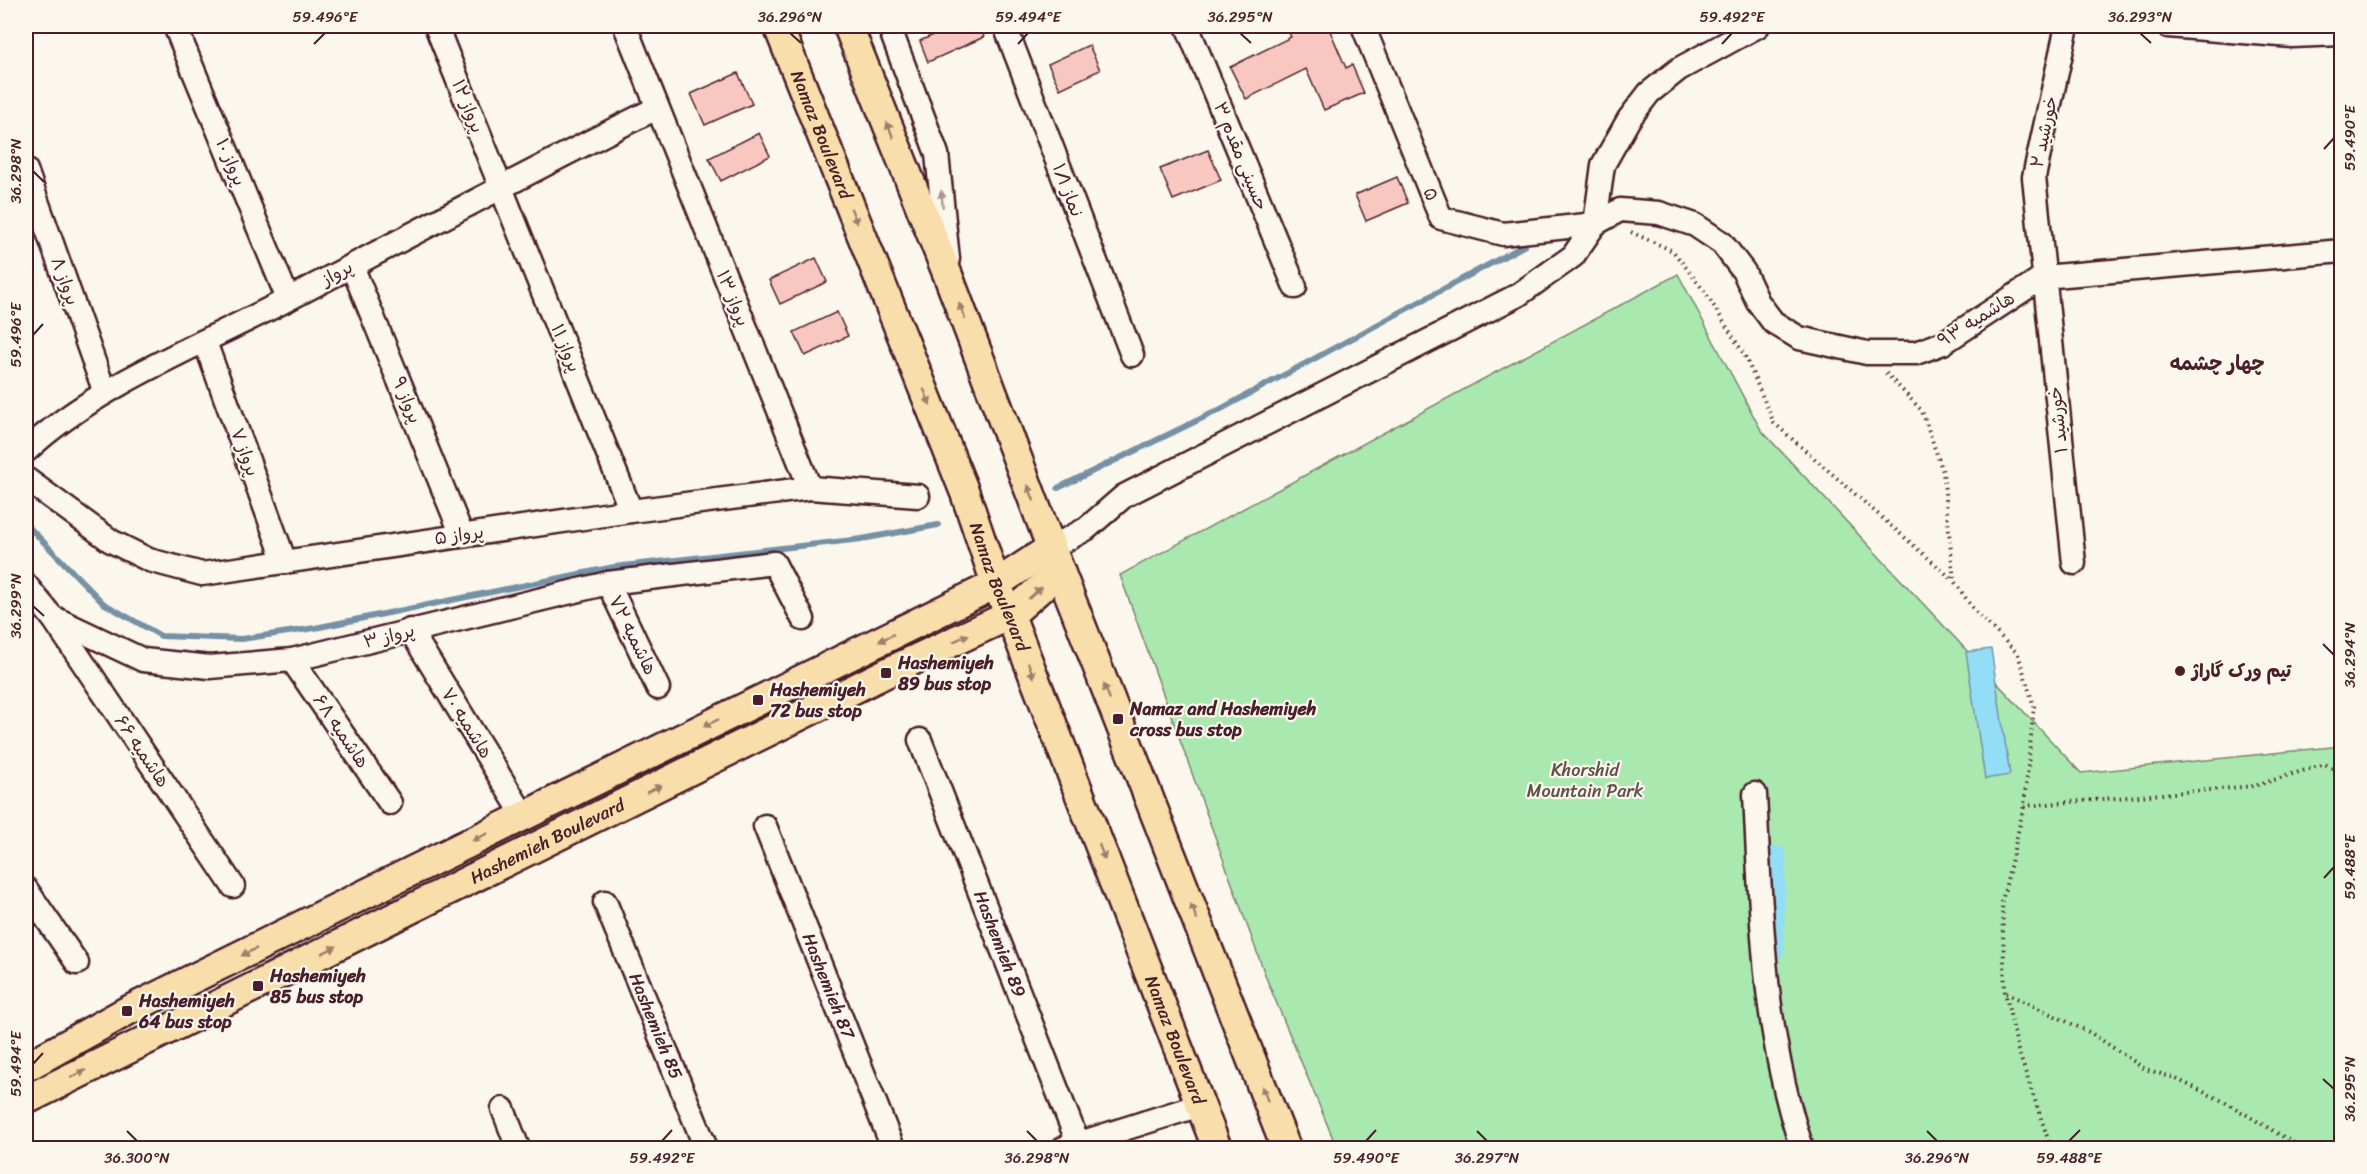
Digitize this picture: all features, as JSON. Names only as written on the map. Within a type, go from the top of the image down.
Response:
[{"type":"main road","name":"Namaz Boulevard","points":[[778,26],[965,493],[996,584],[1217,1149]]},
{"type":"main road","points":[[848,26],[950,278],[1056,560],[1286,1149]]},
{"type":"main road","name":"Hashemieh Boulevard","points":[[26,1067],[127,1011],[996,584],[1056,560]]},
{"type":"main road","name":"Hashemieh Boulevard","points":[[26,1099],[886,673],[1010,615],[1056,560]]},
{"type":"street","name":"پرواز ۱۰","points":[[175,26],[288,299]]},
{"type":"street","name":"پرواز ۱۲","points":[[436,26],[501,186]]},
{"type":"street","name":"پرواز ۱۳","points":[[625,26],[810,488]]},
{"type":"street","points":[[889,26],[937,154],[950,278]]},
{"type":"street","name":"نماز ۱/۱","points":[[1005,26],[1132,355]]},
{"type":"street","name":"حسینی مقدم ۳","points":[[1187,26],[1295,287]]},
{"type":"street","name":"۵","points":[[1363,26],[1441,218],[1503,234],[1595,224]]},
{"type":"street","points":[[1595,224],[1603,165],[1629,119],[1649,93],[1679,69],[1758,26]]},
{"type":"street","name":"خورشید ۲","points":[[2043,277],[2034,177],[2067,26]]},
{"type":"street","points":[[2168,26],[2292,36],[2342,34]]},
{"type":"street","name":"پرواز","points":[[26,451],[43,435],[105,393],[352,266],[501,186],[657,108]]},
{"type":"street","name":"پرواز ۸","points":[[26,170],[105,393]]},
{"type":"street","name":"پرواز ۱۱","points":[[501,186],[631,511]]},
{"type":"street","points":[[1056,560],[1086,529],[1124,496],[1518,295],[1573,256],[1595,224],[1620,210]]},
{"type":"street","name":"هاشمیه ۹۳","points":[[1620,210],[1659,213],[1695,225],[1722,243],[1744,272],[1758,302],[1773,322],[1799,338],[1867,353],[1916,353],[1943,343],[2043,277],[2342,250]]},
{"type":"street","name":"پرواز ۹","points":[[352,266],[462,535]]},
{"type":"street","name":"خورشید ۱","points":[[2043,277],[2074,563]]},
{"type":"street","name":"پرواز ۷","points":[[205,342],[285,562]]},
{"type":"street","name":"پرواز ۵","points":[[26,479],[111,541],[149,560],[201,574],[631,511],[810,488],[918,496]]},
{"type":"street","name":"پرواز ۳","points":[[26,585],[52,616],[143,660],[210,667],[292,660],[608,583],[774,563],[803,619]]},
{"type":"street","name":"هاشمیه ۷۲","points":[[608,583],[658,688]]},
{"type":"street","name":"هاشمیه ۶۶","points":[[52,616],[233,886]]},
{"type":"street","name":"هاشمیه ۷۰","points":[[410,630],[524,816]]},
{"type":"street","name":"هاشمیه ۶۸","points":[[292,660],[390,803]]},
{"type":"street","name":"Hashemieh 89","points":[[920,740],[1074,1147]]},
{"type":"street","points":[[1755,794],[1764,967],[1787,1106],[1802,1149]]},
{"type":"street","name":"Hashemieh 87","points":[[765,825],[893,1149]]},
{"type":"street","points":[[26,889],[77,963]]},
{"type":"street","name":"Hashemieh 85","points":[[605,902],[706,1149]]},
{"type":"street","points":[[1074,1147],[1200,1105]]},
{"type":"street","points":[[503,1109],[518,1149]]},
{"type":"path","points":[[1620,210],[1630,232],[1673,251],[1705,292],[1744,356],[1774,423],[1954,581],[1974,610],[2018,654],[2034,707],[2024,806],[2002,902],[2005,992],[2018,1050],[2051,1149]]},
{"type":"path","points":[[1867,353],[1922,411],[1943,472],[1954,581]]},
{"type":"path","points":[[2024,806],[2254,786],[2325,764],[2342,774]]},
{"type":"path","points":[[2005,992],[2091,1033],[2145,1069],[2174,1077],[2225,1102],[2302,1149]]},
{"type":"green space","name":"Khorshid Mountain Park","points":[[1678,274],[1761,430],[2081,773],[2341,746],[2341,1148],[1337,1148],[1267,980],[1120,575]]},
{"type":"water","points":[[1991,649],[2010,775],[1985,779],[1966,652]]},
{"type":"building","points":[[953,26],[980,26],[984,37],[928,62],[920,41]]},
{"type":"building","points":[[1286,26],[1328,26],[1346,68],[1352,65],[1364,93],[1324,110],[1306,69],[1246,99],[1230,67],[1291,37]]},
{"type":"building","points":[[1089,45],[1100,70],[1060,89],[1048,64]]},
{"type":"building","points":[[738,73],[752,104],[705,125],[691,94]]},
{"type":"building","points":[[759,133],[770,156],[721,181],[709,158]]},
{"type":"building","points":[[1208,150],[1221,180],[1173,200],[1160,169]]},
{"type":"building","points":[[1397,177],[1408,203],[1366,221],[1355,195]]},
{"type":"building","points":[[816,258],[827,282],[780,304],[769,280]]},
{"type":"building","points":[[837,312],[848,336],[805,356],[794,332]]},
{"type":"waterway","points":[[1058,488],[1221,409],[1525,245]]},
{"type":"waterway","points":[[26,524],[103,603],[161,636],[242,639],[315,628],[614,567],[862,539],[938,525]]},
{"type":"waterway","points":[[1774,950],[1776,856]]},
{"type":"place","name":"تیم ورک گاراژ","points":[[2180,671]]},
{"type":"place","name":"Hashemiyeh 89 bus stop","points":[[886,673]]},
{"type":"place","name":"Hashemiyeh 72 bus stop","points":[[758,700]]},
{"type":"place","name":"Namaz and Hashemiyeh cross bus stop","points":[[1118,719]]},
{"type":"place","name":"Hashemiyeh 85 bus stop","points":[[258,986]]},
{"type":"place","name":"Hashemiyeh 64 bus stop","points":[[127,1011]]},
{"type":"district","name":"چهار چشمه","points":[[2217,363]]}]
